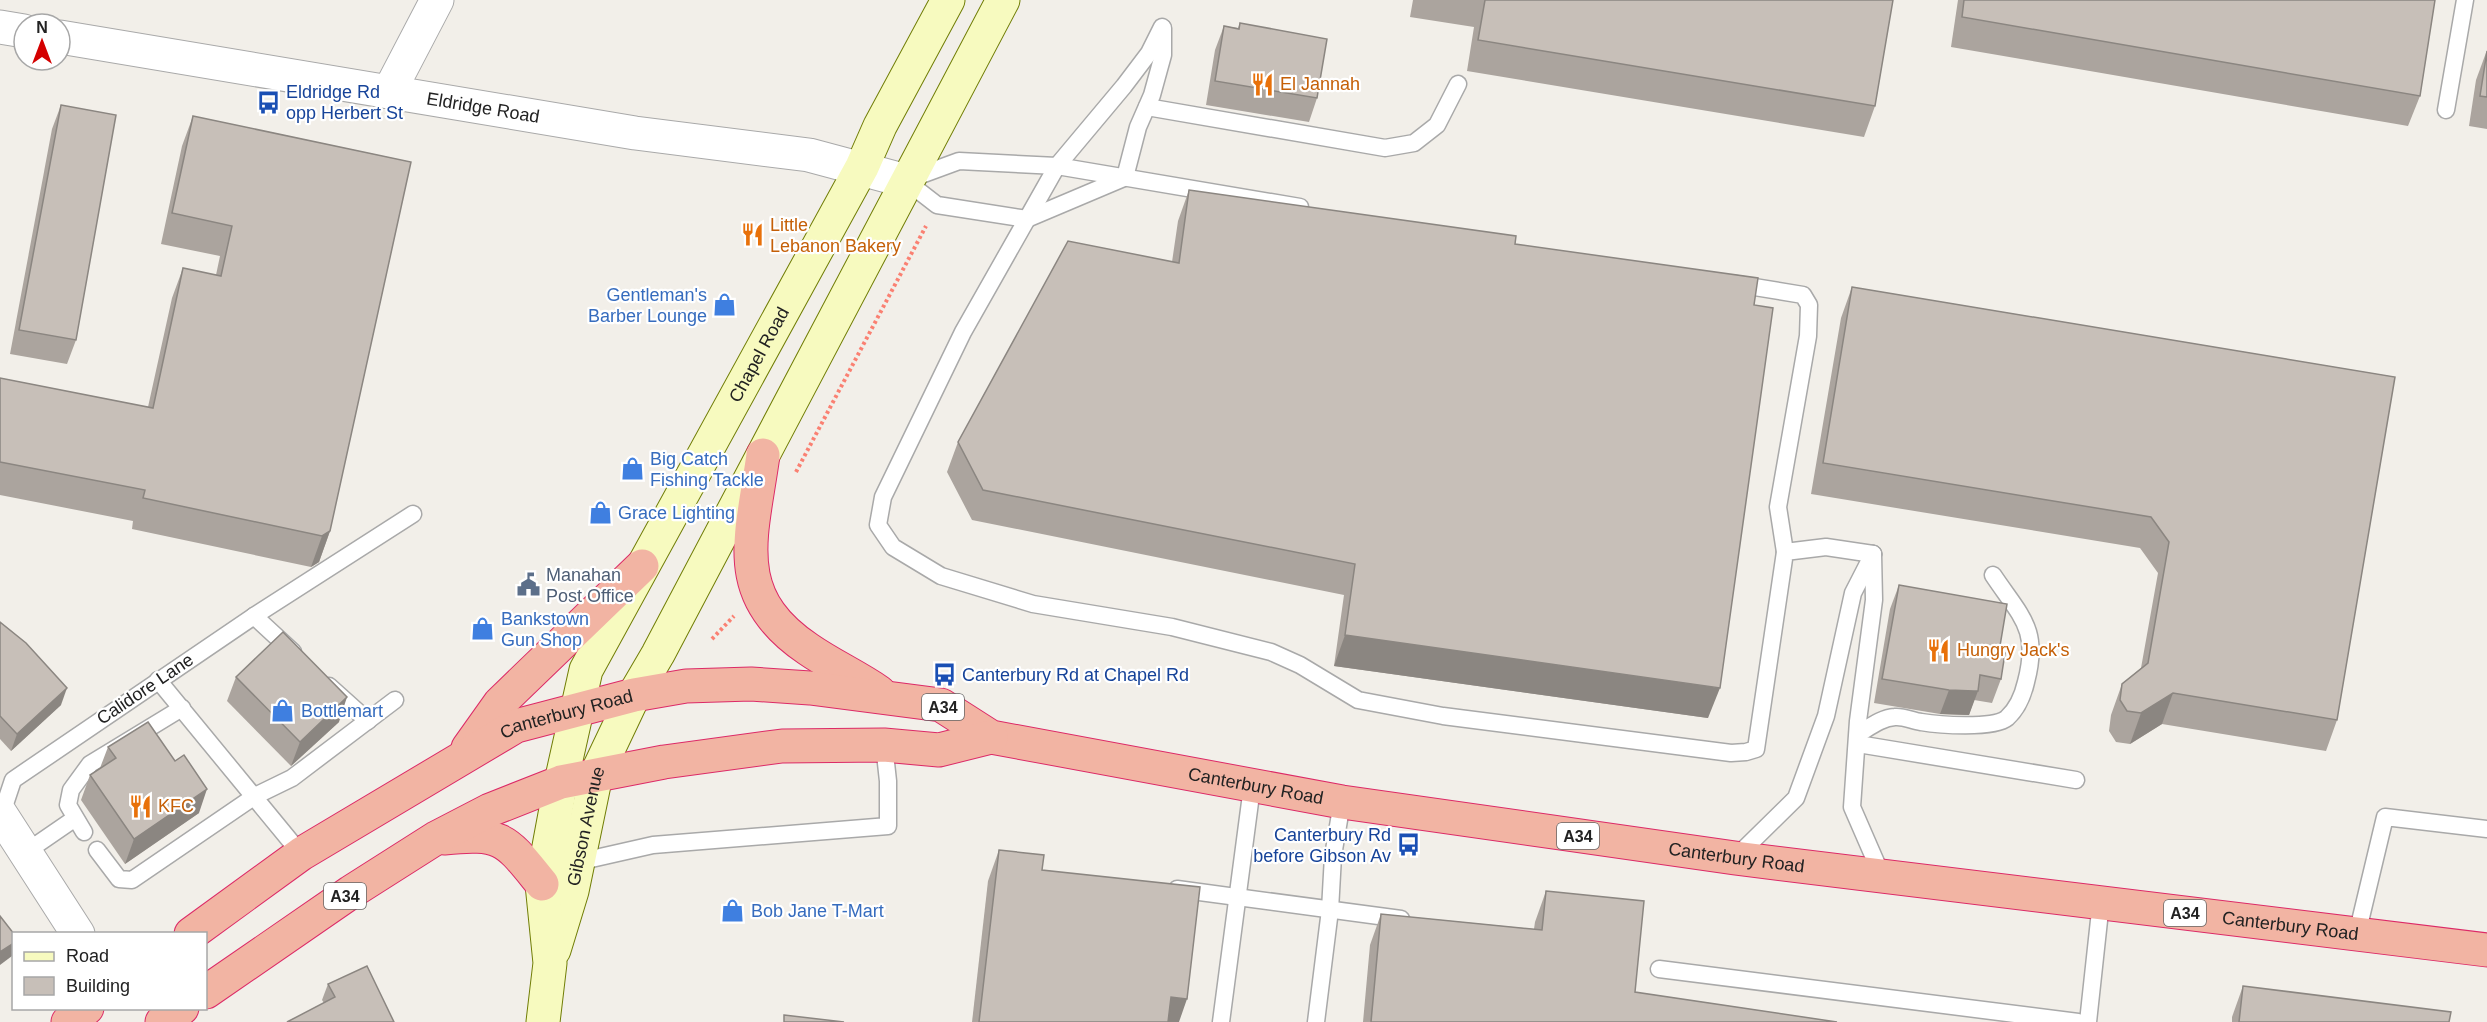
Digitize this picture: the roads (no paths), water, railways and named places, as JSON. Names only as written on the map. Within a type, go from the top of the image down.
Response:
[{"type":"highway","points":[[763,454],[750,552],[756,591],[771,615],[786,632],[828,663],[856,676],[887,698]]},
{"type":"highway","points":[[462,757],[500,703],[642,566]]},
{"type":"highway","name":"Canterbury Road","points":[[191,932],[301,854],[516,726],[634,695],[686,686],[751,684],[810,688],[941,705],[991,737],[1342,802],[1735,858],[2487,950]]},
{"type":"highway","name":"Canterbury Road","points":[[207,991],[351,892],[436,838],[490,810],[561,782],[664,762],[782,746],[884,745],[939,750],[991,737]]},
{"type":"highway","points":[[436,838],[476,835],[495,838],[509,845],[519,854],[542,884]]},
{"type":"highway","points":[[68,1022],[84,1010]]},
{"type":"highway","points":[[162,1022],[179,1010]]},
{"type":"main road","name":"Chapel Road","points":[[577,710],[586,670],[862,167],[880,126],[948,0]]},
{"type":"main road","points":[[634,695],[658,654],[1003,0]]},
{"type":"main road","name":"Gibson Avenue","points":[[543,1022],[550,963],[564,923],[596,775],[634,695]]},
{"type":"main road","name":"Gibson Avenue","points":[[550,963],[542,884],[577,710]]},
{"type":"street","points":[[389,92],[437,0]]},
{"type":"street","name":"Eldridge Road","points":[[72,39],[635,133],[810,154],[906,181]]},
{"type":"street","points":[[1,813],[77,932]]},
{"type":"lane","points":[[2446,110],[2465,0]]},
{"type":"lane","points":[[1125,177],[1138,127],[1147,107],[1163,56],[1162,27],[1149,53],[1057,166],[963,332],[883,497],[878,525],[893,547],[941,576],[1033,604],[1172,627],[1272,651],[1358,700],[1443,716],[1731,753],[1756,749],[1785,552],[1778,507],[1808,336],[1809,305],[1803,295],[1715,280]]},
{"type":"lane","points":[[1147,107],[1385,148],[1414,143],[1437,125],[1458,84]]},
{"type":"lane","points":[[906,181],[959,161],[1057,166],[1314,209]]},
{"type":"lane","points":[[906,181],[937,205],[1027,219],[1125,177]]},
{"type":"lane","name":"Calidore Lane","points":[[1,813],[13,780],[254,616],[413,514]]},
{"type":"lane","points":[[1785,552],[1826,548],[1873,554]]},
{"type":"lane","points":[[1873,554],[1874,600],[1852,807],[1882,876]]},
{"type":"lane","points":[[1735,858],[1796,798],[1826,716],[1853,592],[1873,554]]},
{"type":"lane","points":[[1858,739],[1883,719],[1897,717],[1951,726],[1989,724],[2005,719],[2017,705],[2030,665],[2032,649],[2028,628],[1993,575]]},
{"type":"lane","points":[[254,616],[368,721]]},
{"type":"lane","points":[[158,680],[301,854]]},
{"type":"lane","points":[[98,850],[119,879],[132,880],[255,796],[292,778],[395,700]]},
{"type":"lane","points":[[26,852],[79,825],[68,805],[70,789],[90,764],[182,708]]},
{"type":"lane","points":[[1858,739],[2076,780]]},
{"type":"lane","points":[[578,862],[653,845],[888,826],[888,781],[884,745]]},
{"type":"lane","points":[[1221,1022],[1252,787]]},
{"type":"lane","points":[[1316,1022],[1330,910],[1333,856],[1342,802]]},
{"type":"lane","points":[[2357,934],[2385,817],[2487,829]]},
{"type":"lane","points":[[1158,886],[1421,921]]},
{"type":"lane","points":[[2088,1022],[2101,903]]},
{"type":"lane","points":[[1659,969],[2078,1022]]},
{"type":"place","name":"El Jannah","points":[[1262,84]]},
{"type":"place","name":"Eldridge Rd opp Herbert St","points":[[268,102]]},
{"type":"place","name":"Little Lebanon Bakery","points":[[752,235]]},
{"type":"place","name":"Gentleman's Barber Lounge","points":[[725,305]]},
{"type":"place","name":"Big Catch Fishing Tackle","points":[[632,469]]},
{"type":"place","name":"Grace Lighting","points":[[600,513]]},
{"type":"place","name":"Manahan Post Office","points":[[528,585]]},
{"type":"place","name":"Bankstown Gun Shop","points":[[483,629]]},
{"type":"place","name":"Hungry Jack's","points":[[1939,650]]},
{"type":"place","name":"Canterbury Rd at Chapel Rd","points":[[944,675]]},
{"type":"place","name":"Bottlemart","points":[[283,711]]},
{"type":"place","name":"KFC","points":[[140,806]]},
{"type":"place","name":"Canterbury Rd before Gibson Av","points":[[1409,845]]},
{"type":"place","name":"Bob Jane T-Mart","points":[[733,911]]}]
